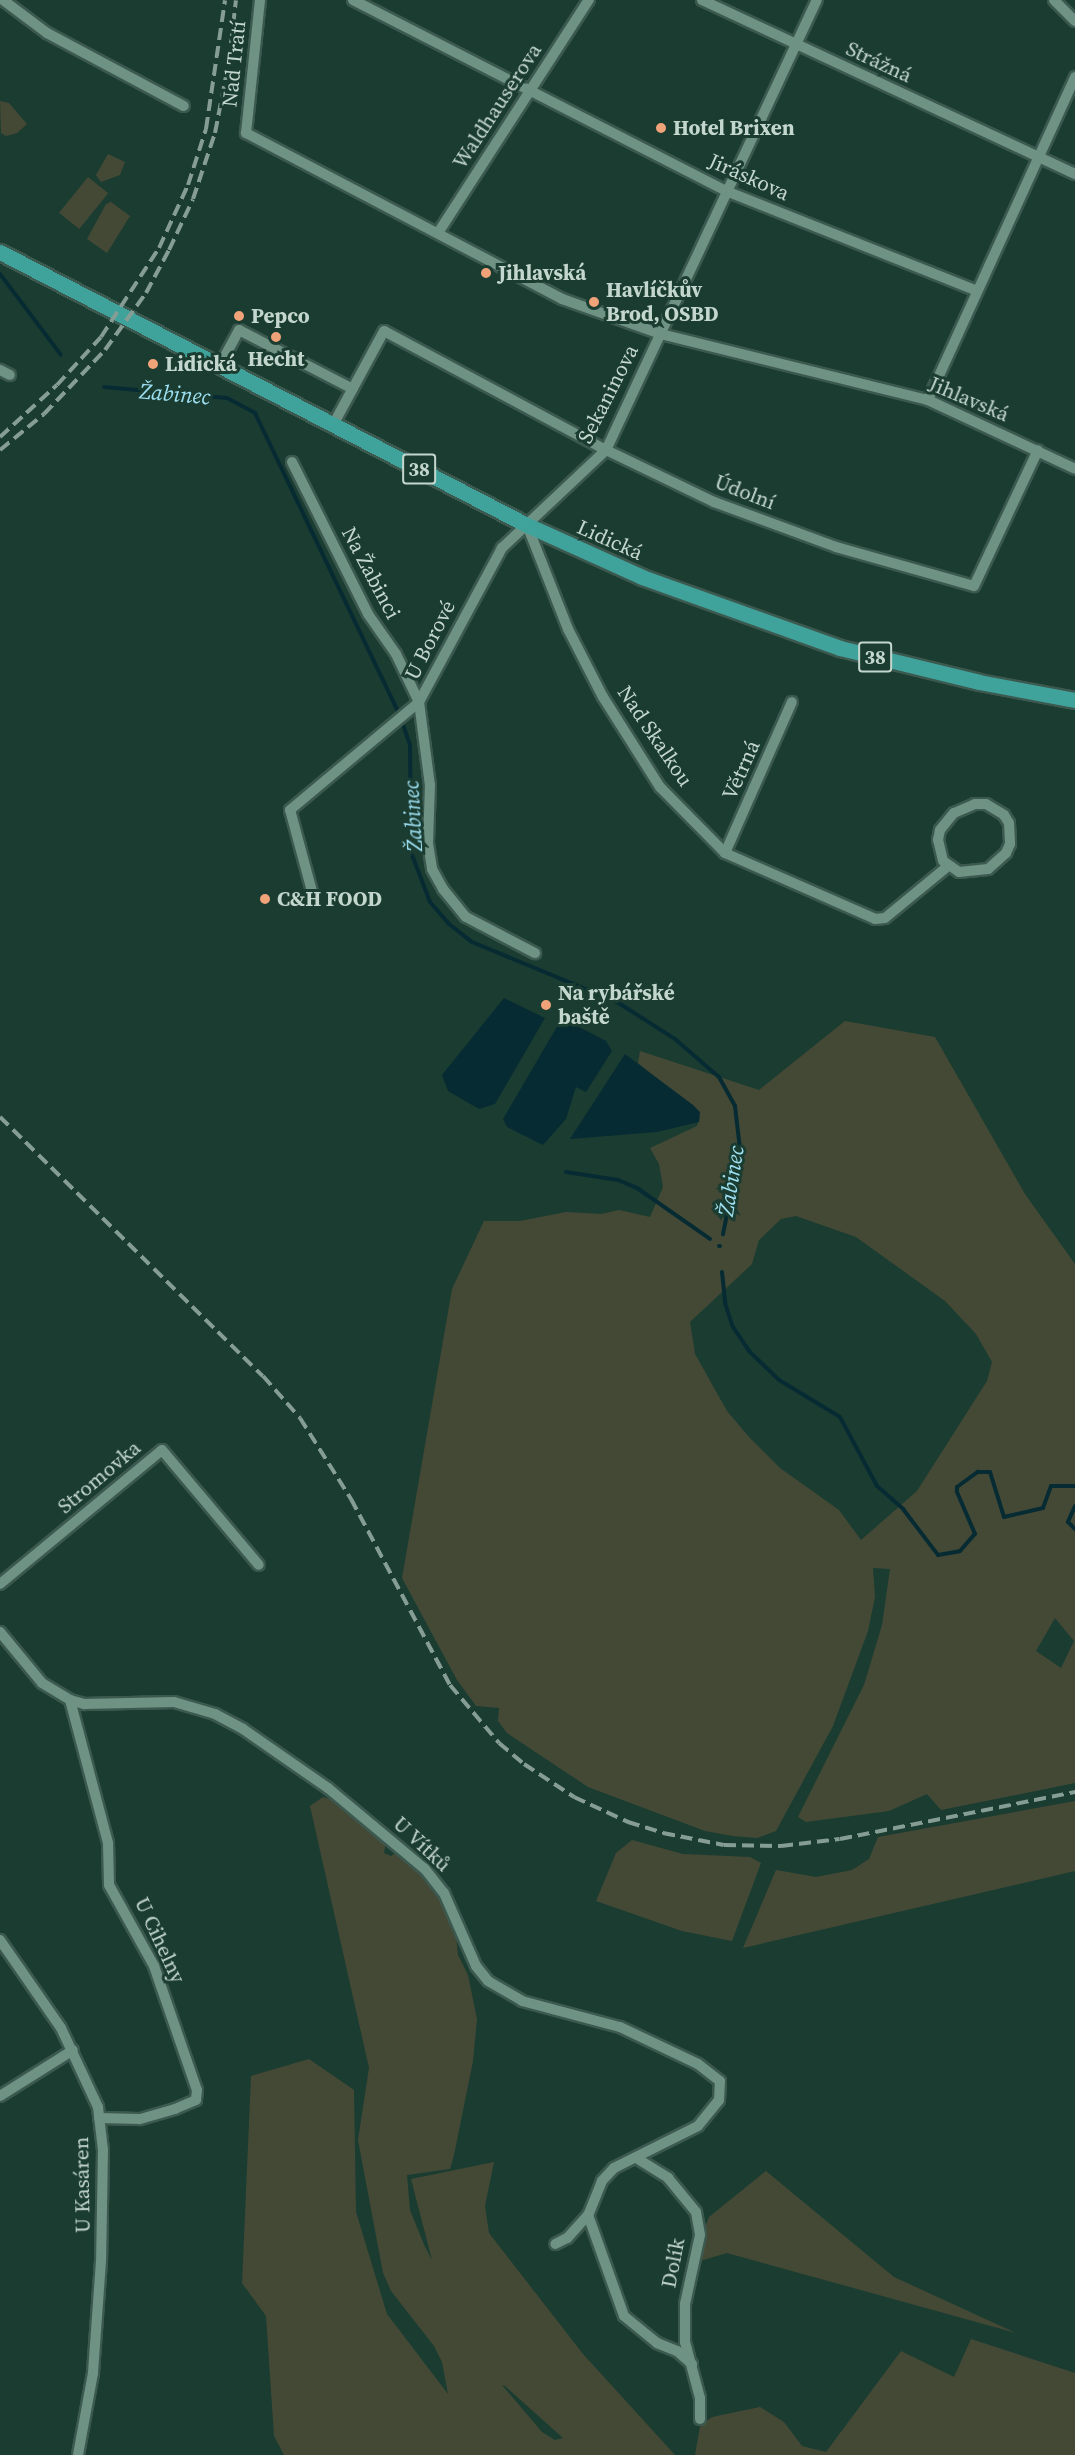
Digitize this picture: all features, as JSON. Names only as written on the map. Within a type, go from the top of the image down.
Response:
[{"type":"main road","name":"Lidická","points":[[0,252],[527,525],[642,578],[763,623],[905,665],[1075,700]]},
{"type":"street","points":[[3,0],[47,33],[184,106]]},
{"type":"street","name":"Nad Tratí","points":[[246,133],[260,0]]},
{"type":"street","name":"Jiráskova","points":[[353,0],[726,191],[977,291]]},
{"type":"street","name":"Waldhauserova","points":[[438,233],[589,0]]},
{"type":"street","name":"Strážná","points":[[702,0],[1075,174]]},
{"type":"street","name":"Sekaninova","points":[[527,525],[606,450],[817,0]]},
{"type":"street","points":[[1054,0],[1075,21]]},
{"type":"street","points":[[928,400],[1075,77]]},
{"type":"street","name":"Jihlavská","points":[[246,133],[551,294],[661,333],[928,400],[1075,469]]},
{"type":"street","points":[[219,367],[238,330],[353,388],[333,425]]},
{"type":"street","name":"Údolní","points":[[353,388],[384,331],[606,450],[714,502],[836,547],[974,586],[1038,450]]},
{"type":"street","name":"Na Žabinci","points":[[292,462],[368,614],[396,654],[418,702]]},
{"type":"street","name":"U Borové","points":[[527,525],[502,548],[418,702],[430,784],[428,843],[432,869],[442,889],[466,917],[535,953]]},
{"type":"street","name":"Nad Skalkou","points":[[527,525],[568,629],[603,697],[660,787],[725,853],[875,919],[885,918],[948,866]]},
{"type":"street","points":[[313,895],[290,810],[418,702]]},
{"type":"street","name":"Větrná","points":[[725,853],[792,702]]},
{"type":"street","points":[[986,804],[1004,815],[1009,824],[1010,844],[999,861],[977,872],[959,872],[948,866],[939,851],[938,840],[940,830],[954,813],[986,804]]},
{"type":"street","name":"Stromovka","points":[[0,1584],[162,1450],[259,1565]]},
{"type":"street","name":"U Vítků","points":[[0,1632],[42,1683],[70,1700],[84,1704],[174,1702],[214,1714],[243,1729],[320,1782],[425,1869],[444,1893],[476,1966],[488,1981],[522,2001],[620,2027],[662,2046],[720,2081],[719,2100],[698,2126],[638,2159]]},
{"type":"street","name":"U Cihelny","points":[[70,1700],[108,1843],[110,1885],[154,1966],[197,2090],[196,2100],[190,2104],[153,2116],[99,2118]]},
{"type":"street","name":"U Kasáren","points":[[0,1940],[73,2050],[88,2079],[99,2118],[103,2150],[101,2261],[93,2373],[78,2455]]},
{"type":"street","points":[[0,2096],[73,2050]]},
{"type":"street","points":[[555,2244],[567,2238],[588,2215],[607,2175],[618,2165],[638,2159]]},
{"type":"street","name":"Dolík","points":[[638,2159],[668,2178],[696,2212],[700,2235],[685,2304],[685,2342],[700,2398],[700,2419]]},
{"type":"street","points":[[588,2215],[624,2316],[657,2343],[676,2351],[692,2364]]},
{"type":"green space","points":[[0,101],[9,103],[27,124],[17,133],[6,136],[1,133]]},
{"type":"green space","points":[[108,154],[125,162],[120,175],[101,182],[96,175]]},
{"type":"green space","points":[[88,177],[108,193],[79,229],[59,213]]},
{"type":"green space","points":[[111,202],[130,216],[107,253],[87,239],[106,204]]},
{"type":"green space","points":[[845,1021],[935,1037],[1025,1194],[1075,1264],[1075,1783],[941,1810],[927,1794],[889,1811],[806,1822],[798,1817],[864,1685],[882,1625],[890,1569],[873,1568],[875,1597],[868,1631],[833,1726],[776,1831],[757,1838],[705,1831],[588,1787],[507,1733],[498,1721],[499,1708],[476,1706],[457,1680],[402,1578],[452,1289],[484,1221],[520,1221],[566,1212],[601,1214],[619,1210],[650,1217],[663,1187],[659,1164],[650,1148],[697,1126],[700,1116],[638,1063],[640,1051],[759,1090]],"holes":[[[796,1216],[856,1237],[945,1301],[976,1334],[992,1362],[987,1381],[917,1491],[861,1540],[839,1510],[780,1468],[749,1437],[727,1411],[695,1354],[690,1322],[752,1264],[759,1240],[781,1219]],[[1055,1618],[1074,1641],[1061,1668],[1036,1651]]]},
{"type":"green space","points":[[323,1797],[333,1800],[386,1841],[384,1853],[391,1856],[397,1852],[440,1892],[456,1933],[458,1955],[468,1975],[477,2019],[473,2061],[450,2169],[407,2175],[410,2210],[432,2260],[411,2179],[494,2162],[485,2206],[489,2233],[583,2354],[675,2455],[284,2455],[274,2436],[266,2316],[242,2283],[251,2076],[309,2059],[354,2090],[356,2212],[387,2314],[448,2394],[442,2362],[434,2346],[391,2291],[383,2273],[358,2140],[369,2068],[310,1806]],"holes":[[[502,2385],[563,2438],[555,2440],[542,2432]]]},
{"type":"green space","points":[[1075,1801],[1075,1871],[743,1948],[776,1870],[816,1877],[852,1870],[869,1859],[878,1837]]},
{"type":"green space","points":[[632,1840],[683,1854],[750,1857],[761,1863],[732,1941],[682,1931],[596,1901],[616,1853]]},
{"type":"green space","points":[[766,2171],[894,2277],[1016,2333],[727,2253],[690,2264],[709,2217]]},
{"type":"green space","points":[[971,2339],[1075,2373],[1075,2455],[695,2455],[700,2426],[712,2417],[760,2407],[784,2422],[802,2446],[826,2452],[901,2351],[954,2377]]},
{"type":"water","points":[[504,998],[545,1018],[495,1104],[479,1109],[448,1091],[442,1075]]},
{"type":"water","points":[[562,1018],[606,1041],[612,1051],[586,1092],[576,1087],[566,1119],[543,1145],[507,1127],[503,1119]]},
{"type":"water","points":[[625,1054],[693,1105],[700,1112],[699,1122],[657,1132],[570,1139]]},
{"type":"waterway","name":"Žabinec","points":[[0,274],[61,355]]},
{"type":"waterway","name":"Žabinec","points":[[104,387],[227,398],[255,413],[399,713],[410,745],[411,852],[430,902],[449,924],[472,942],[617,1002],[675,1039],[719,1077],[735,1106],[740,1149],[723,1234]]},
{"type":"waterway","points":[[566,1172],[618,1180],[637,1188],[710,1239]]},
{"type":"waterway","name":"Žabinec","points":[[722,1272],[725,1303],[733,1327],[749,1351],[779,1380],[840,1417],[877,1486],[903,1509],[938,1555],[960,1551],[975,1534],[957,1487],[978,1472],[990,1472],[1004,1517],[1043,1508],[1051,1486],[1075,1486]]},
{"type":"waterway","name":"Žabinec","points":[[1075,1506],[1068,1522],[1075,1529]]},
{"type":"railway","points":[[0,437],[57,385],[101,337],[159,248],[188,185],[206,129],[225,0]]},
{"type":"railway","points":[[0,450],[44,414],[105,350],[146,293],[169,250],[193,199],[215,133],[229,61],[236,0]]},
{"type":"railway","points":[[0,1117],[263,1376],[300,1418],[351,1499],[450,1685],[499,1743],[524,1764],[574,1797],[628,1822],[663,1833],[724,1845],[781,1846],[840,1839],[1075,1792]]},
{"type":"place","name":"Hotel Brixen","points":[[661,128]]},
{"type":"place","name":"Jihlavská","points":[[486,273]]},
{"type":"place","name":"Havlíčkův Brod, OSBD","points":[[594,302]]},
{"type":"place","name":"Pepco","points":[[239,316]]},
{"type":"place","name":"Hecht","points":[[276,337]]},
{"type":"place","name":"Lidická","points":[[153,364]]},
{"type":"place","name":"C&H FOOD","points":[[265,899]]},
{"type":"place","name":"Na rybářské baště","points":[[546,1005]]}]
